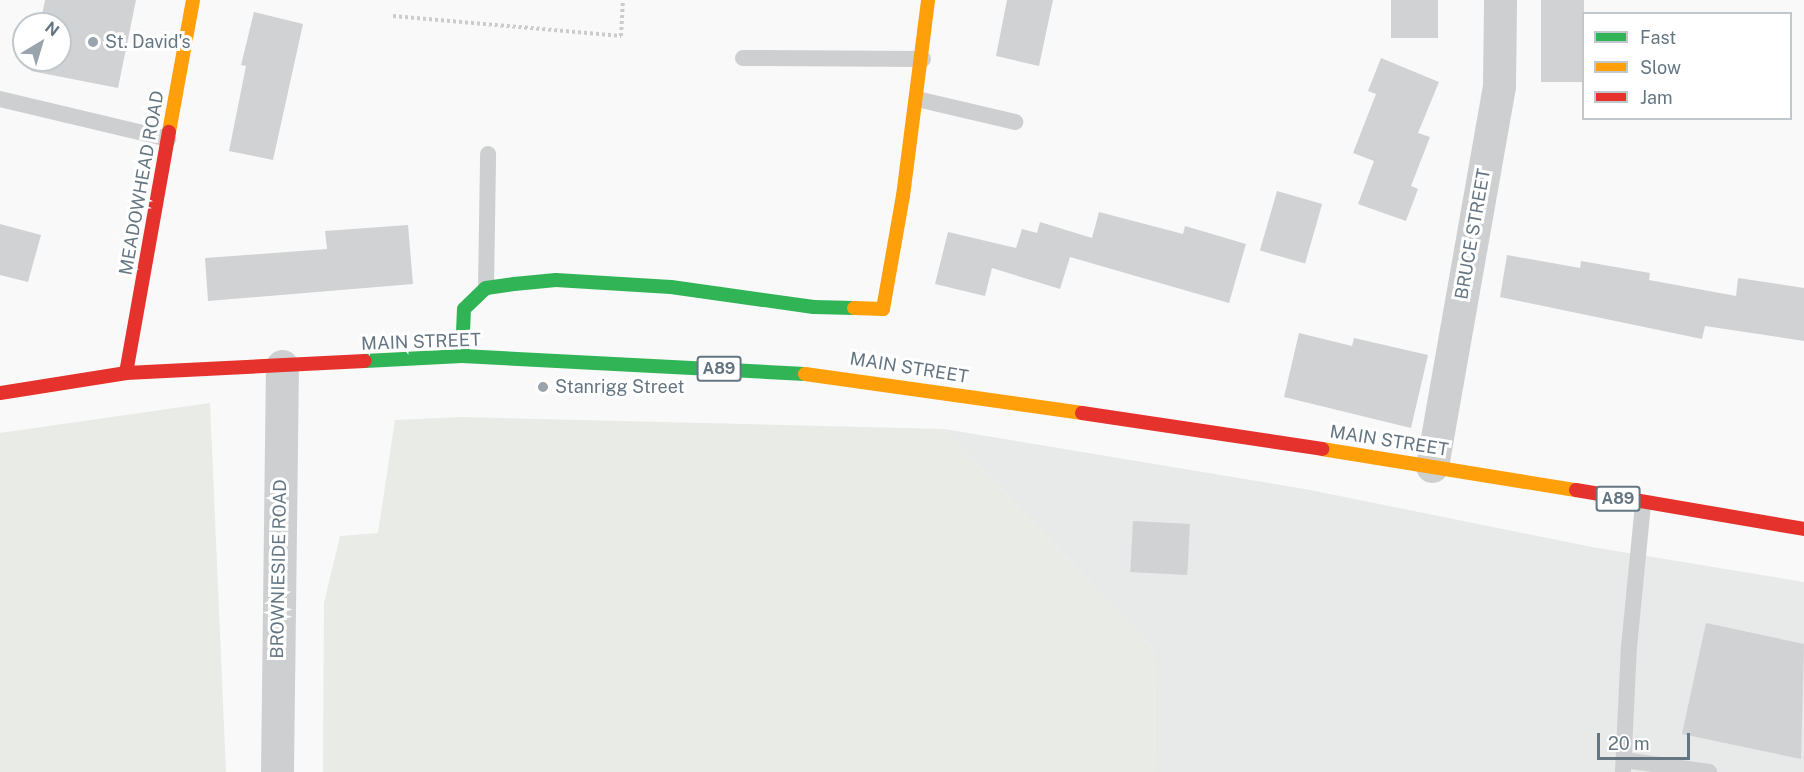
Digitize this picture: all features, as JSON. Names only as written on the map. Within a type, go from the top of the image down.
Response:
[{"type":"main road","name":"MEADOWHEAD ROAD","points":[[126,372],[194,0]]},
{"type":"main road","points":[[462,357],[464,309],[486,288],[556,280],[636,285],[814,307],[883,309],[917,99],[928,0]]},
{"type":"main road","name":"MAIN STREET","points":[[0,393],[126,372],[462,357],[838,376],[1432,466],[1643,504],[1804,529]]},
{"type":"street","name":"BRUCE STREET","points":[[1432,466],[1499,86],[1500,0]]},
{"type":"street","name":"BROWNIESIDE ROAD","points":[[277,772],[282,366]]},
{"type":"lane","points":[[743,58],[922,59]]},
{"type":"lane","points":[[0,99],[168,139]]},
{"type":"lane","points":[[917,99],[1016,122]]},
{"type":"lane","points":[[486,288],[488,154]]},
{"type":"lane","points":[[1643,504],[1629,647],[1623,766],[1709,772]]},
{"type":"path","points":[[393,16],[621,36],[623,0]]},
{"type":"shaded area","points":[[210,403],[226,772],[0,772],[0,433]]},
{"type":"shaded area","points":[[461,417],[944,429],[1154,649],[1155,772],[323,772],[324,603],[340,536],[378,533],[395,420]]},
{"type":"shaded area","points":[[944,429],[1305,489],[1592,547],[1804,582],[1804,772],[1155,772],[1154,649]]},
{"type":"building","name":"St. David's","points":[[45,0],[136,0],[118,88],[36,72],[72,72],[72,12],[42,12]]},
{"type":"building","points":[[1007,0],[1053,0],[1039,66],[996,56]]},
{"type":"building","points":[[1391,0],[1438,0],[1438,38],[1391,38]]},
{"type":"building","points":[[1541,0],[1584,0],[1582,82],[1541,82]]},
{"type":"building","points":[[254,12],[303,24],[273,160],[229,151],[246,66],[241,65]]},
{"type":"building","points":[[1381,58],[1439,82],[1418,133],[1430,137],[1411,186],[1418,189],[1406,221],[1358,204],[1374,161],[1353,153],[1376,94],[1368,91]]},
{"type":"building","points":[[1277,191],[1322,204],[1305,264],[1260,251]]},
{"type":"building","points":[[1099,212],[1183,234],[1185,226],[1246,244],[1229,303],[1070,257],[1060,289],[992,268],[985,296],[935,284],[948,232],[1016,248],[1022,229],[1037,233],[1040,222],[1092,238]]},
{"type":"building","points":[[0,224],[41,235],[28,282],[0,275]]},
{"type":"building","points":[[408,225],[413,284],[208,301],[205,258],[327,249],[325,231]]},
{"type":"building","points":[[1507,255],[1580,268],[1581,261],[1650,273],[1649,280],[1736,296],[1738,278],[1804,288],[1804,341],[1705,326],[1702,339],[1500,297]]},
{"type":"building","points":[[1299,333],[1352,346],[1354,338],[1428,355],[1411,428],[1284,397]]},
{"type":"building","points":[[1133,521],[1190,524],[1187,575],[1130,572]]},
{"type":"building","points":[[1706,623],[1804,644],[1801,759],[1682,734]]},
{"type":"traffic: fast","points":[[462,356],[464,309],[486,288],[514,284],[556,280],[671,287],[814,307],[854,308]]},
{"type":"traffic: fast","points":[[365,361],[462,356],[805,374]]},
{"type":"traffic: slow","points":[[169,132],[193,0]]},
{"type":"traffic: slow","points":[[854,308],[883,309],[903,196],[928,0]]},
{"type":"traffic: slow","points":[[805,374],[1082,413]]},
{"type":"traffic: slow","points":[[1322,449],[1576,490]]},
{"type":"traffic: jam","points":[[126,373],[169,132]]},
{"type":"traffic: jam","points":[[0,393],[126,373],[365,361]]},
{"type":"traffic: jam","points":[[1082,413],[1322,449]]},
{"type":"traffic: jam","points":[[1576,490],[1804,529]]},
{"type":"place","name":"St. David's","points":[[93,42]]},
{"type":"place","name":"Stanrigg Street","points":[[543,387]]}]
